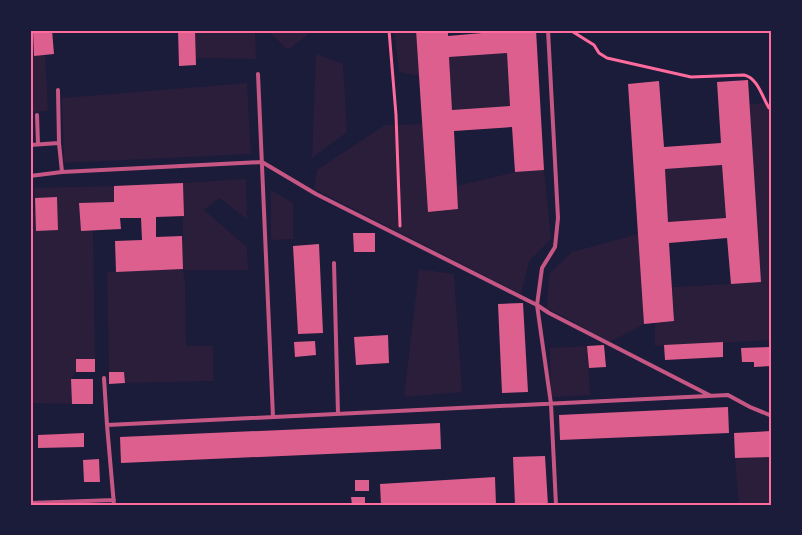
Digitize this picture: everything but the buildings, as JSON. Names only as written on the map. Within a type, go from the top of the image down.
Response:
[{"type":"lane","points":[[548,30],[558,218],[555,247],[542,268],[537,305],[551,404],[556,505]]},
{"type":"lane","points":[[258,74],[273,417]]},
{"type":"lane","points":[[58,90],[58,142],[62,172]]},
{"type":"lane","points":[[37,115],[38,144]]},
{"type":"lane","points":[[30,145],[58,142]]},
{"type":"lane","points":[[30,176],[62,172],[262,162],[316,194],[711,396]]},
{"type":"lane","points":[[334,262],[338,414]]},
{"type":"lane","points":[[30,503],[114,502],[104,378]]},
{"type":"lane","points":[[107,425],[728,395],[772,416]]},
{"type":"path","points":[[389,30],[396,115],[400,237]]},
{"type":"path","points":[[570,30],[594,45],[606,58],[691,77],[750,76],[764,100],[772,108]]},
{"type":"shaded area","points":[[30,30],[33,30],[34,55],[45,55],[48,111],[30,112]]},
{"type":"shaded area","points":[[195,30],[255,30],[256,59],[196,58]]},
{"type":"shaded area","points":[[270,30],[314,30],[288,50],[270,33]]},
{"type":"shaded area","points":[[394,30],[416,30],[419,76],[399,72]]},
{"type":"shaded area","points":[[507,53],[510,106],[452,110],[449,57]]},
{"type":"shaded area","points":[[316,54],[343,64],[347,132],[312,158]]},
{"type":"shaded area","points":[[247,83],[251,154],[64,163],[62,98]]},
{"type":"shaded area","points":[[772,103],[772,340],[655,346],[655,323],[674,321],[672,287],[760,281],[750,104]]},
{"type":"shaded area","points":[[422,124],[429,212],[458,209],[457,186],[515,172],[544,170],[551,239],[529,261],[521,294],[314,189],[317,170],[385,125]]},
{"type":"shaded area","points":[[722,165],[726,218],[668,222],[665,169]]},
{"type":"shaded area","points":[[246,179],[247,219],[219,198],[204,210],[247,247],[248,270],[183,270],[186,346],[213,346],[213,381],[125,383],[124,372],[109,372],[107,272],[183,269],[183,183]]},
{"type":"shaded area","points":[[114,186],[114,202],[79,204],[81,230],[93,230],[95,359],[76,359],[76,372],[71,379],[72,404],[30,403],[30,213],[35,212],[36,231],[58,229],[57,197],[35,198],[34,188]]},
{"type":"shaded area","points":[[271,190],[293,203],[293,239],[271,240]]},
{"type":"shaded area","points":[[638,234],[644,324],[610,342],[547,308],[549,274],[572,252]]},
{"type":"shaded area","points":[[419,269],[454,274],[462,392],[404,397]]},
{"type":"shaded area","points":[[587,346],[590,395],[551,397],[550,348]]},
{"type":"shaded area","points":[[772,457],[772,505],[739,505],[735,458]]}]
